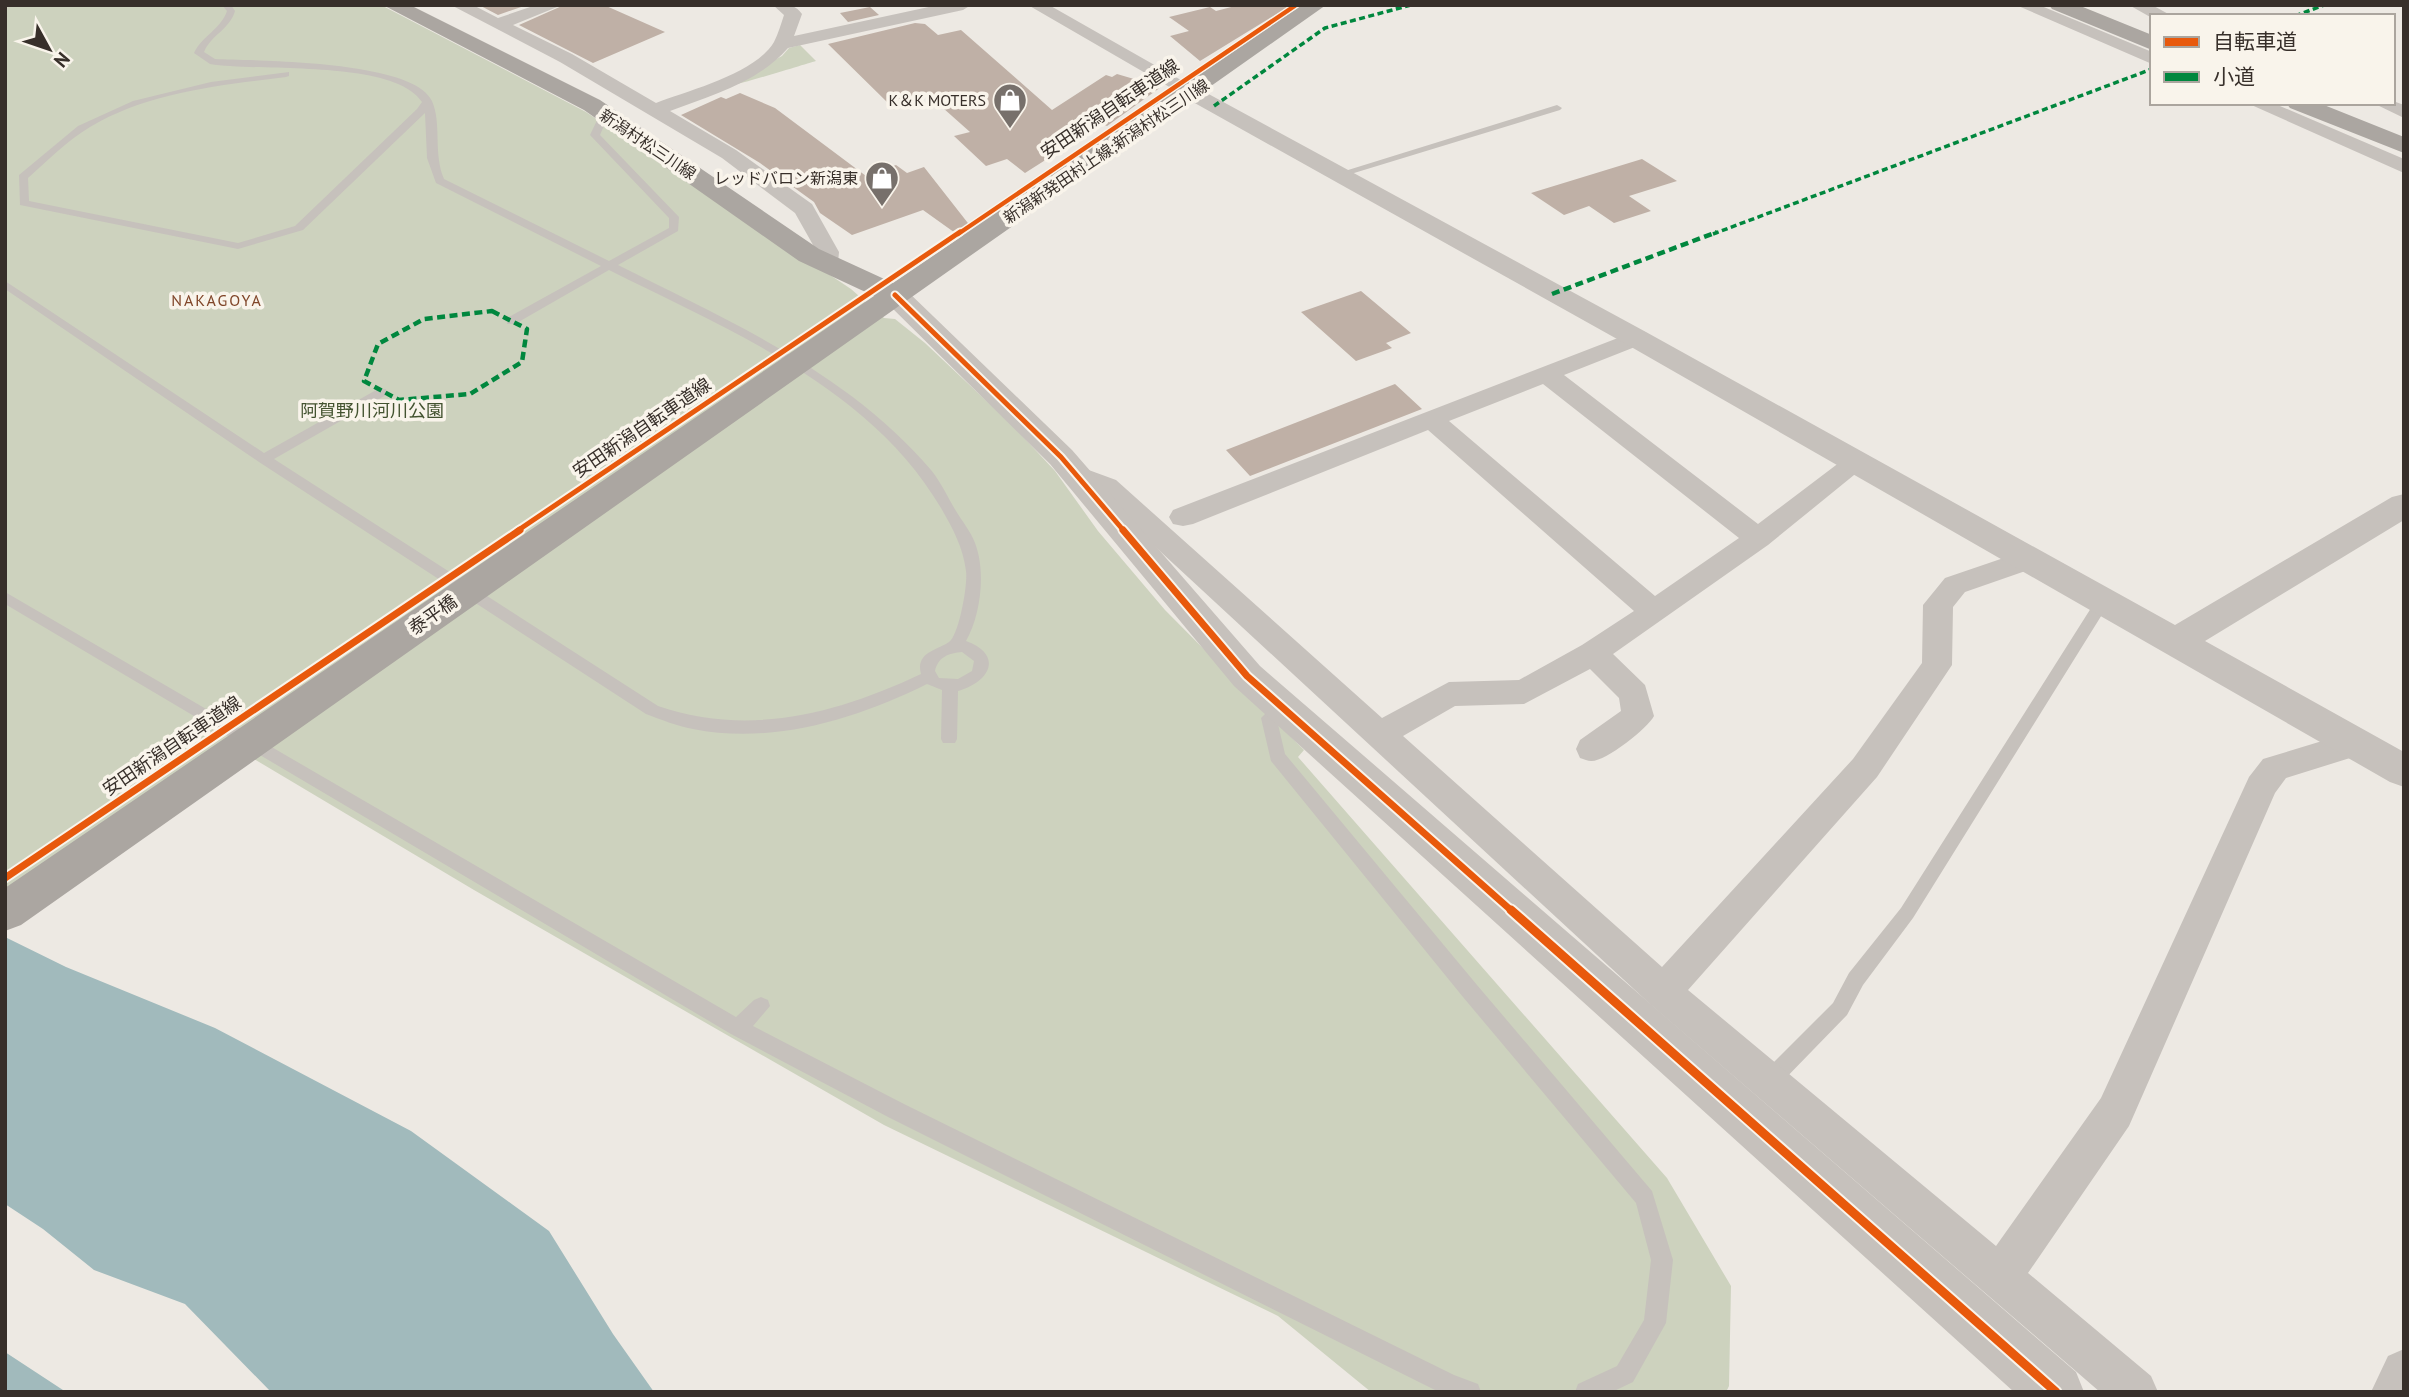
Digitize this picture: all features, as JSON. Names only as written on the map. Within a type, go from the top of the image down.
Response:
[{"type":"main road","name":"新潟村松三川線","points":[[393,5],[604,114],[809,255],[827,263],[878,307]]},
{"type":"main road","name":"新潟新発田村上線;新潟村松三川線","points":[[878,307],[1315,5]]},
{"type":"main road","points":[[2059,5],[2150,42]]},
{"type":"main road","points":[[2099,5],[2150,25]]},
{"type":"main road","points":[[2303,105],[2404,146]]},
{"type":"main road","points":[[2350,105],[2404,127]]},
{"type":"main road","name":"泰平橋","points":[[5,912],[878,307]]},
{"type":"street","points":[[459,5],[500,23],[729,154],[804,209],[828,252],[827,263]]},
{"type":"street","points":[[500,23],[554,5]]},
{"type":"street","points":[[656,110],[771,59],[782,44],[793,13],[782,5]]},
{"type":"street","points":[[782,44],[963,5]]},
{"type":"street","points":[[1037,5],[1337,175],[1636,338],[2404,771]]},
{"type":"street","points":[[2024,5],[2150,58]]},
{"type":"street","points":[[2137,5],[2158,14]]},
{"type":"street","points":[[2261,105],[2404,167]]},
{"type":"street","points":[[2387,105],[2404,112]]},
{"type":"street","points":[[878,307],[1076,474],[1247,676],[2056,1392]]},
{"type":"street","points":[[1183,517],[1636,338]]},
{"type":"street","points":[[1548,375],[1758,538]]},
{"type":"street","points":[[1432,420],[1654,612]]},
{"type":"street","points":[[1378,736],[1449,694],[1524,692],[1593,653],[1758,538],[1857,462]]},
{"type":"street","points":[[1076,474],[1106,486],[1304,664],[1378,736],[1663,992],[2135,1392]]},
{"type":"street","points":[[2175,642],[2404,505]]},
{"type":"street","points":[[1663,992],[1865,768],[1937,665],[1938,605],[1955,585],[2030,559]]},
{"type":"street","points":[[1592,749],[1638,716],[1634,693],[1593,653]]},
{"type":"street","points":[[2000,1277],[2115,1112],[2261,786],[2275,768],[2355,744]]},
{"type":"street","points":[[2394,1392],[2404,1372]]},
{"type":"lane","points":[[226,5],[231,11],[230,18],[201,42],[199,53],[203,58],[213,62],[374,73],[404,81],[420,89],[427,101],[430,157],[440,181],[750,336],[816,377],[883,428],[928,475],[968,543],[974,575],[965,629],[955,646]]},
{"type":"lane","points":[[332,69],[216,83],[147,101],[90,124],[23,177],[24,203],[238,246],[299,228],[421,111],[427,101]]},
{"type":"lane","points":[[1337,175],[1557,108]]},
{"type":"lane","points":[[511,321],[666,236],[674,229],[674,216],[595,135],[604,114]]},
{"type":"lane","points":[[5,284],[264,458],[652,710],[698,724],[745,726],[809,721],[857,708],[929,677]]},
{"type":"lane","points":[[264,458],[382,392]]},
{"type":"lane","points":[[5,597],[738,1028],[909,1117],[1450,1385],[1470,1392]]},
{"type":"lane","points":[[1768,1082],[1840,1009],[1856,979],[1906,913],[1980,801],[2045,691],[2103,601]]},
{"type":"lane","points":[[955,646],[964,646],[978,653],[982,666],[975,679],[950,687],[934,682],[927,671],[932,657],[955,646]]},
{"type":"lane","points":[[948,738],[950,687]]},
{"type":"lane","points":[[1282,707],[1269,718],[1277,756],[1470,992],[1645,1198],[1662,1260],[1655,1323],[1625,1374],[1586,1392]]},
{"type":"lane","points":[[738,1028],[761,1006]]},
{"type":"green space","name":"阿賀野川河川公園","points":[[5,5],[381,5],[586,112],[851,289],[884,318],[895,319],[925,343],[1013,426],[1055,471],[1098,531],[1165,610],[1304,750],[1298,757],[1667,1178],[1731,1286],[1729,1386],[1726,1392],[1371,1392],[1278,1316],[884,1125],[474,890],[249,756],[5,925]]},
{"type":"green space","points":[[800,45],[816,61],[723,87],[782,56],[789,48]]},
{"type":"water","points":[[5,937],[66,967],[215,1028],[411,1131],[549,1231],[613,1334],[654,1392],[271,1392],[185,1304],[94,1270],[43,1229],[5,1204]]},
{"type":"water","points":[[5,1352],[66,1392],[5,1392]]},
{"type":"building","points":[[479,5],[527,5],[498,15]]},
{"type":"building","points":[[564,5],[604,5],[665,32],[593,63],[519,25]]},
{"type":"building","points":[[1239,5],[1291,5],[1200,61],[1170,36],[1189,31],[1169,17],[1210,7],[1216,11]]},
{"type":"building","points":[[870,7],[879,15],[848,22],[840,13]]},
{"type":"building","points":[[915,23],[925,24],[938,35],[961,30],[1052,110],[1106,75],[1112,77],[1117,74],[1161,87],[1107,126],[1102,124],[1025,173],[1007,159],[986,166],[954,136],[970,132],[925,92],[887,102],[828,44]]},
{"type":"building","points":[[740,93],[775,108],[866,176],[896,165],[907,173],[924,167],[971,227],[958,235],[923,210],[852,235],[820,213],[814,202],[760,163],[681,115],[721,97],[726,99]]},
{"type":"building","points":[[1642,159],[1677,181],[1629,196],[1651,211],[1614,223],[1589,206],[1564,215],[1531,193]]},
{"type":"building","points":[[1361,291],[1411,333],[1386,343],[1392,348],[1356,361],[1301,312]]},
{"type":"building","points":[[1395,384],[1422,409],[1250,476],[1226,450]]},
{"type":"marked path","points":[[1214,106],[1325,28],[1411,5]]},
{"type":"marked path","points":[[2300,14],[2324,5]]},
{"type":"marked path","points":[[1552,294],[2150,70]]},
{"type":"marked path","points":[[492,311],[527,329],[522,362],[470,394],[399,400],[364,381],[378,344],[424,319],[492,311]]},
{"type":"cycle path","name":"安田新潟自転車道線","points":[[5,878],[1296,5]]},
{"type":"cycle path","points":[[895,295],[1061,457],[1247,676],[2056,1392]]},
{"type":"place","name":"K＆K MOTERS","points":[[1010,130]]},
{"type":"place","name":"レッドバロン新潟東","points":[[882,208]]},
{"type":"district","name":"NAKAGOYA","points":[[217,300]]}]
